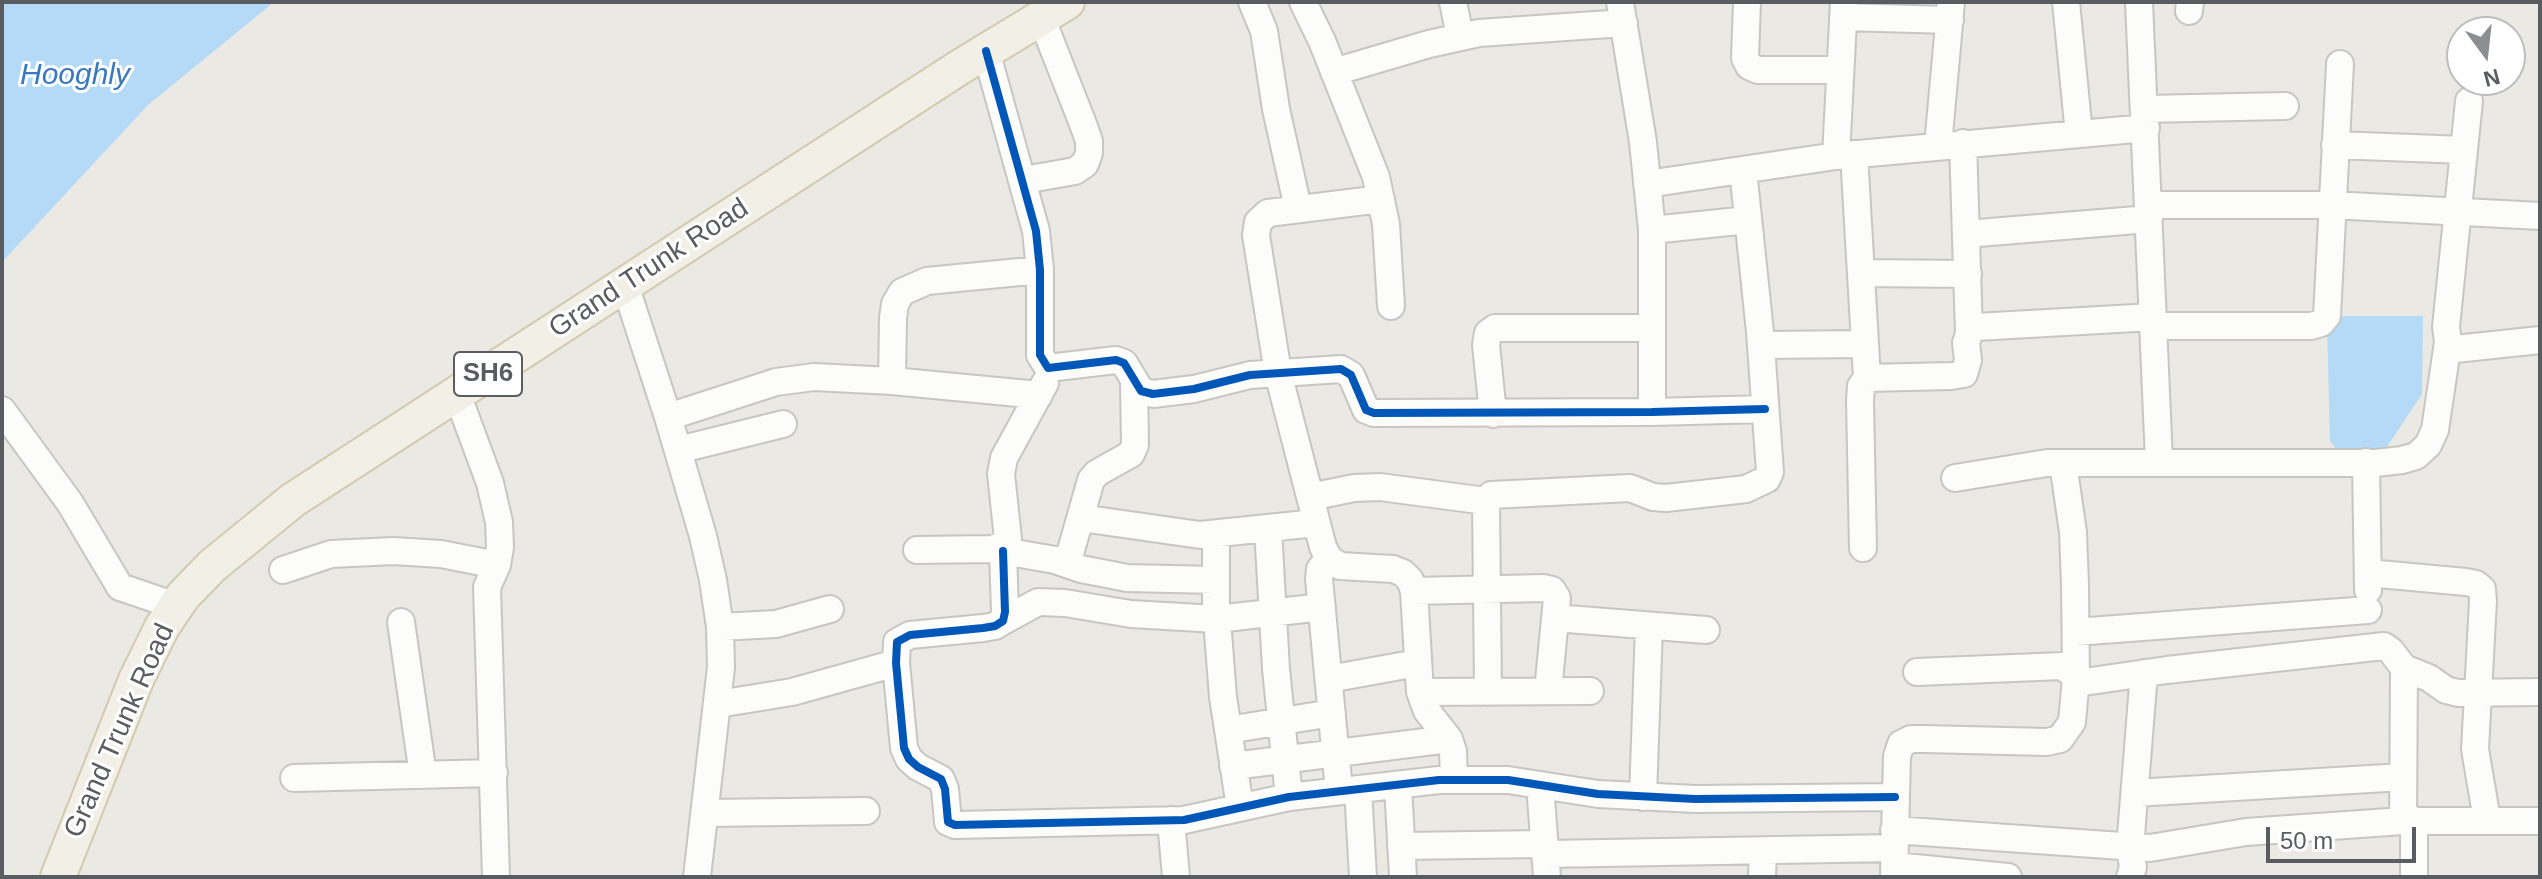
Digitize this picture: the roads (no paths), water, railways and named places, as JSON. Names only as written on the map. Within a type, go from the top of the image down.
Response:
[{"type":"main road","name":"Grand Trunk Road","points":[[58,877],[136,680],[162,627],[176,606],[212,566],[293,500],[1054,10]]},
{"type":"street","points":[[1252,2],[1264,31],[1272,88],[1298,208]]},
{"type":"street","points":[[1303,2],[1376,177],[1386,224],[1391,306]]},
{"type":"street","points":[[1453,2],[1460,36]]},
{"type":"street","points":[[1747,2],[1745,58],[1749,66],[1758,70],[1840,70]]},
{"type":"street","points":[[2066,2],[2079,134]]},
{"type":"street","points":[[2139,2],[2159,461]]},
{"type":"street","points":[[1024,180],[1075,171],[1085,164],[1089,153],[1089,141],[1054,10]]},
{"type":"street","points":[[1863,548],[1860,401],[1861,386],[1867,378],[1861,273],[1845,155],[1840,70],[1844,10],[1950,11],[1951,144],[1966,234],[1968,367],[1964,374],[1867,378]]},
{"type":"street","points":[[1334,72],[1460,36],[1622,12],[1652,230],[1652,412]]},
{"type":"street","points":[[986,51],[1036,231],[1040,270],[1039,347],[1048,368]]},
{"type":"street","points":[[1969,333],[1976,327],[1987,326],[2154,321],[2311,326],[2321,323],[2327,316],[2329,306],[2331,205],[2340,64]]},
{"type":"street","points":[[1955,478],[2021,466],[2063,463],[2366,462],[2416,456],[2428,445],[2435,430],[2448,342],[2446,327],[2469,101]]},
{"type":"street","points":[[1647,184],[1845,155],[2079,134],[2146,119],[2285,106]]},
{"type":"street","points":[[2335,145],[2464,150]]},
{"type":"street","points":[[1488,692],[1486,501],[1491,495],[1501,492],[1630,488],[1653,497],[1666,498],[1746,489],[1767,479],[1770,472],[1761,345],[1743,170]]},
{"type":"street","points":[[1381,199],[1268,213],[1258,222],[1256,235],[1278,373],[1316,523],[1329,559],[1340,566],[1393,569],[1410,580],[1414,591],[1420,692],[1427,711],[1449,739],[1453,751],[1454,780]]},
{"type":"street","points":[[1966,234],[2149,212],[2331,205],[2540,216]]},
{"type":"street","points":[[1652,230],[1748,220]]},
{"type":"street","points":[[892,381],[893,318],[895,304],[902,292],[927,281],[1040,270]]},
{"type":"street","points":[[1861,273],[1968,274]]},
{"type":"street","points":[[625,285],[703,536],[720,627],[718,704],[697,877]]},
{"type":"street","points":[[1493,414],[1486,345],[1488,333],[1495,328],[1652,328]]},
{"type":"street","points":[[2448,342],[2455,349],[2540,340]]},
{"type":"street","points":[[1761,345],[1865,344]]},
{"type":"street","points":[[1048,368],[1116,360],[1124,363],[1141,391],[1173,393],[1250,375],[1341,369],[1351,375],[1366,410],[1374,413],[1765,409]]},
{"type":"street","points":[[997,550],[1008,539],[1001,474],[1004,458],[1039,395],[1048,368]]},
{"type":"street","points":[[668,417],[794,378],[838,377],[1039,395]]},
{"type":"street","points":[[1055,560],[1065,559],[1070,554],[1091,480],[1097,473],[1131,454],[1135,445],[1134,382]]},
{"type":"street","points":[[457,394],[494,500],[500,547],[497,565],[487,587],[496,877]]},
{"type":"street","points":[[2,410],[70,503],[120,587],[176,606]]},
{"type":"street","points":[[678,450],[783,424]]},
{"type":"street","points":[[2366,462],[2369,646]]},
{"type":"street","points":[[1894,855],[1897,756],[1901,744],[1911,739],[2047,742],[2060,739],[2072,722],[2076,677],[2073,532],[2063,463]]},
{"type":"street","points":[[1310,497],[1354,488],[1380,487],[1486,501]]},
{"type":"street","points":[[1081,518],[1178,533],[1216,534],[1316,523]]},
{"type":"street","points":[[1268,529],[1280,721],[1289,797]]},
{"type":"street","points":[[1216,534],[1217,619],[1228,730],[1240,807]]},
{"type":"street","points":[[917,550],[997,550],[1055,560],[1081,569],[1127,578],[1216,580]]},
{"type":"street","points":[[997,550],[1005,612],[1003,621]]},
{"type":"street","points":[[283,570],[331,554],[381,552],[441,554],[497,565]]},
{"type":"street","points":[[1329,559],[1320,569],[1336,753],[1348,790],[1363,877]]},
{"type":"street","points":[[2368,573],[2466,582],[2482,589],[2475,749],[2487,820]]},
{"type":"street","points":[[1414,591],[1552,590],[1557,598],[1548,691]]},
{"type":"street","points":[[1322,607],[1217,619],[1131,614],[1052,602],[1029,606],[983,628],[902,637],[897,642],[896,663],[904,748],[909,759],[918,767],[941,779],[948,822],[965,826],[1171,820],[1289,797],[1454,780],[1508,780],[1572,792],[1643,797],[1895,797]]},
{"type":"street","points":[[720,627],[776,624],[830,609]]},
{"type":"street","points":[[2076,632],[2368,610]]},
{"type":"street","points":[[1555,618],[1706,630]]},
{"type":"street","points":[[401,622],[423,775]]},
{"type":"street","points":[[1643,797],[1649,626]]},
{"type":"street","points":[[1917,672],[2062,666],[2084,682],[2384,646],[2404,668],[2429,678],[2446,690],[2540,692]]},
{"type":"street","points":[[718,704],[792,692],[896,663]]},
{"type":"street","points":[[1329,679],[1417,663]]},
{"type":"street","points":[[2404,668],[2403,777],[2414,877]]},
{"type":"street","points":[[2130,877],[2144,673]]},
{"type":"street","points":[[1420,692],[1590,691]]},
{"type":"street","points":[[1228,730],[1332,713]]},
{"type":"street","points":[[1233,766],[1449,739]]},
{"type":"street","points":[[294,778],[494,773]]},
{"type":"street","points":[[2135,793],[2403,777]]},
{"type":"street","points":[[1398,785],[1403,877]]},
{"type":"street","points":[[1540,785],[1545,858]]},
{"type":"street","points":[[705,813],[866,811]]},
{"type":"street","points":[[1171,820],[1176,877]]},
{"type":"street","points":[[1401,846],[1545,858],[1763,851],[1894,855],[2164,847],[2246,832],[2409,820],[2540,821]]},
{"type":"street","points":[[1762,877],[1763,851]]},
{"type":"street","points":[[1894,855],[2008,877]]},
{"type":"water","name":"Hooghly","points":[[2,2],[274,2],[148,105],[2,262]]},
{"type":"water","points":[[2339,316],[2423,316],[2422,394],[2383,453],[2338,451],[2330,441],[2327,323]]}]
